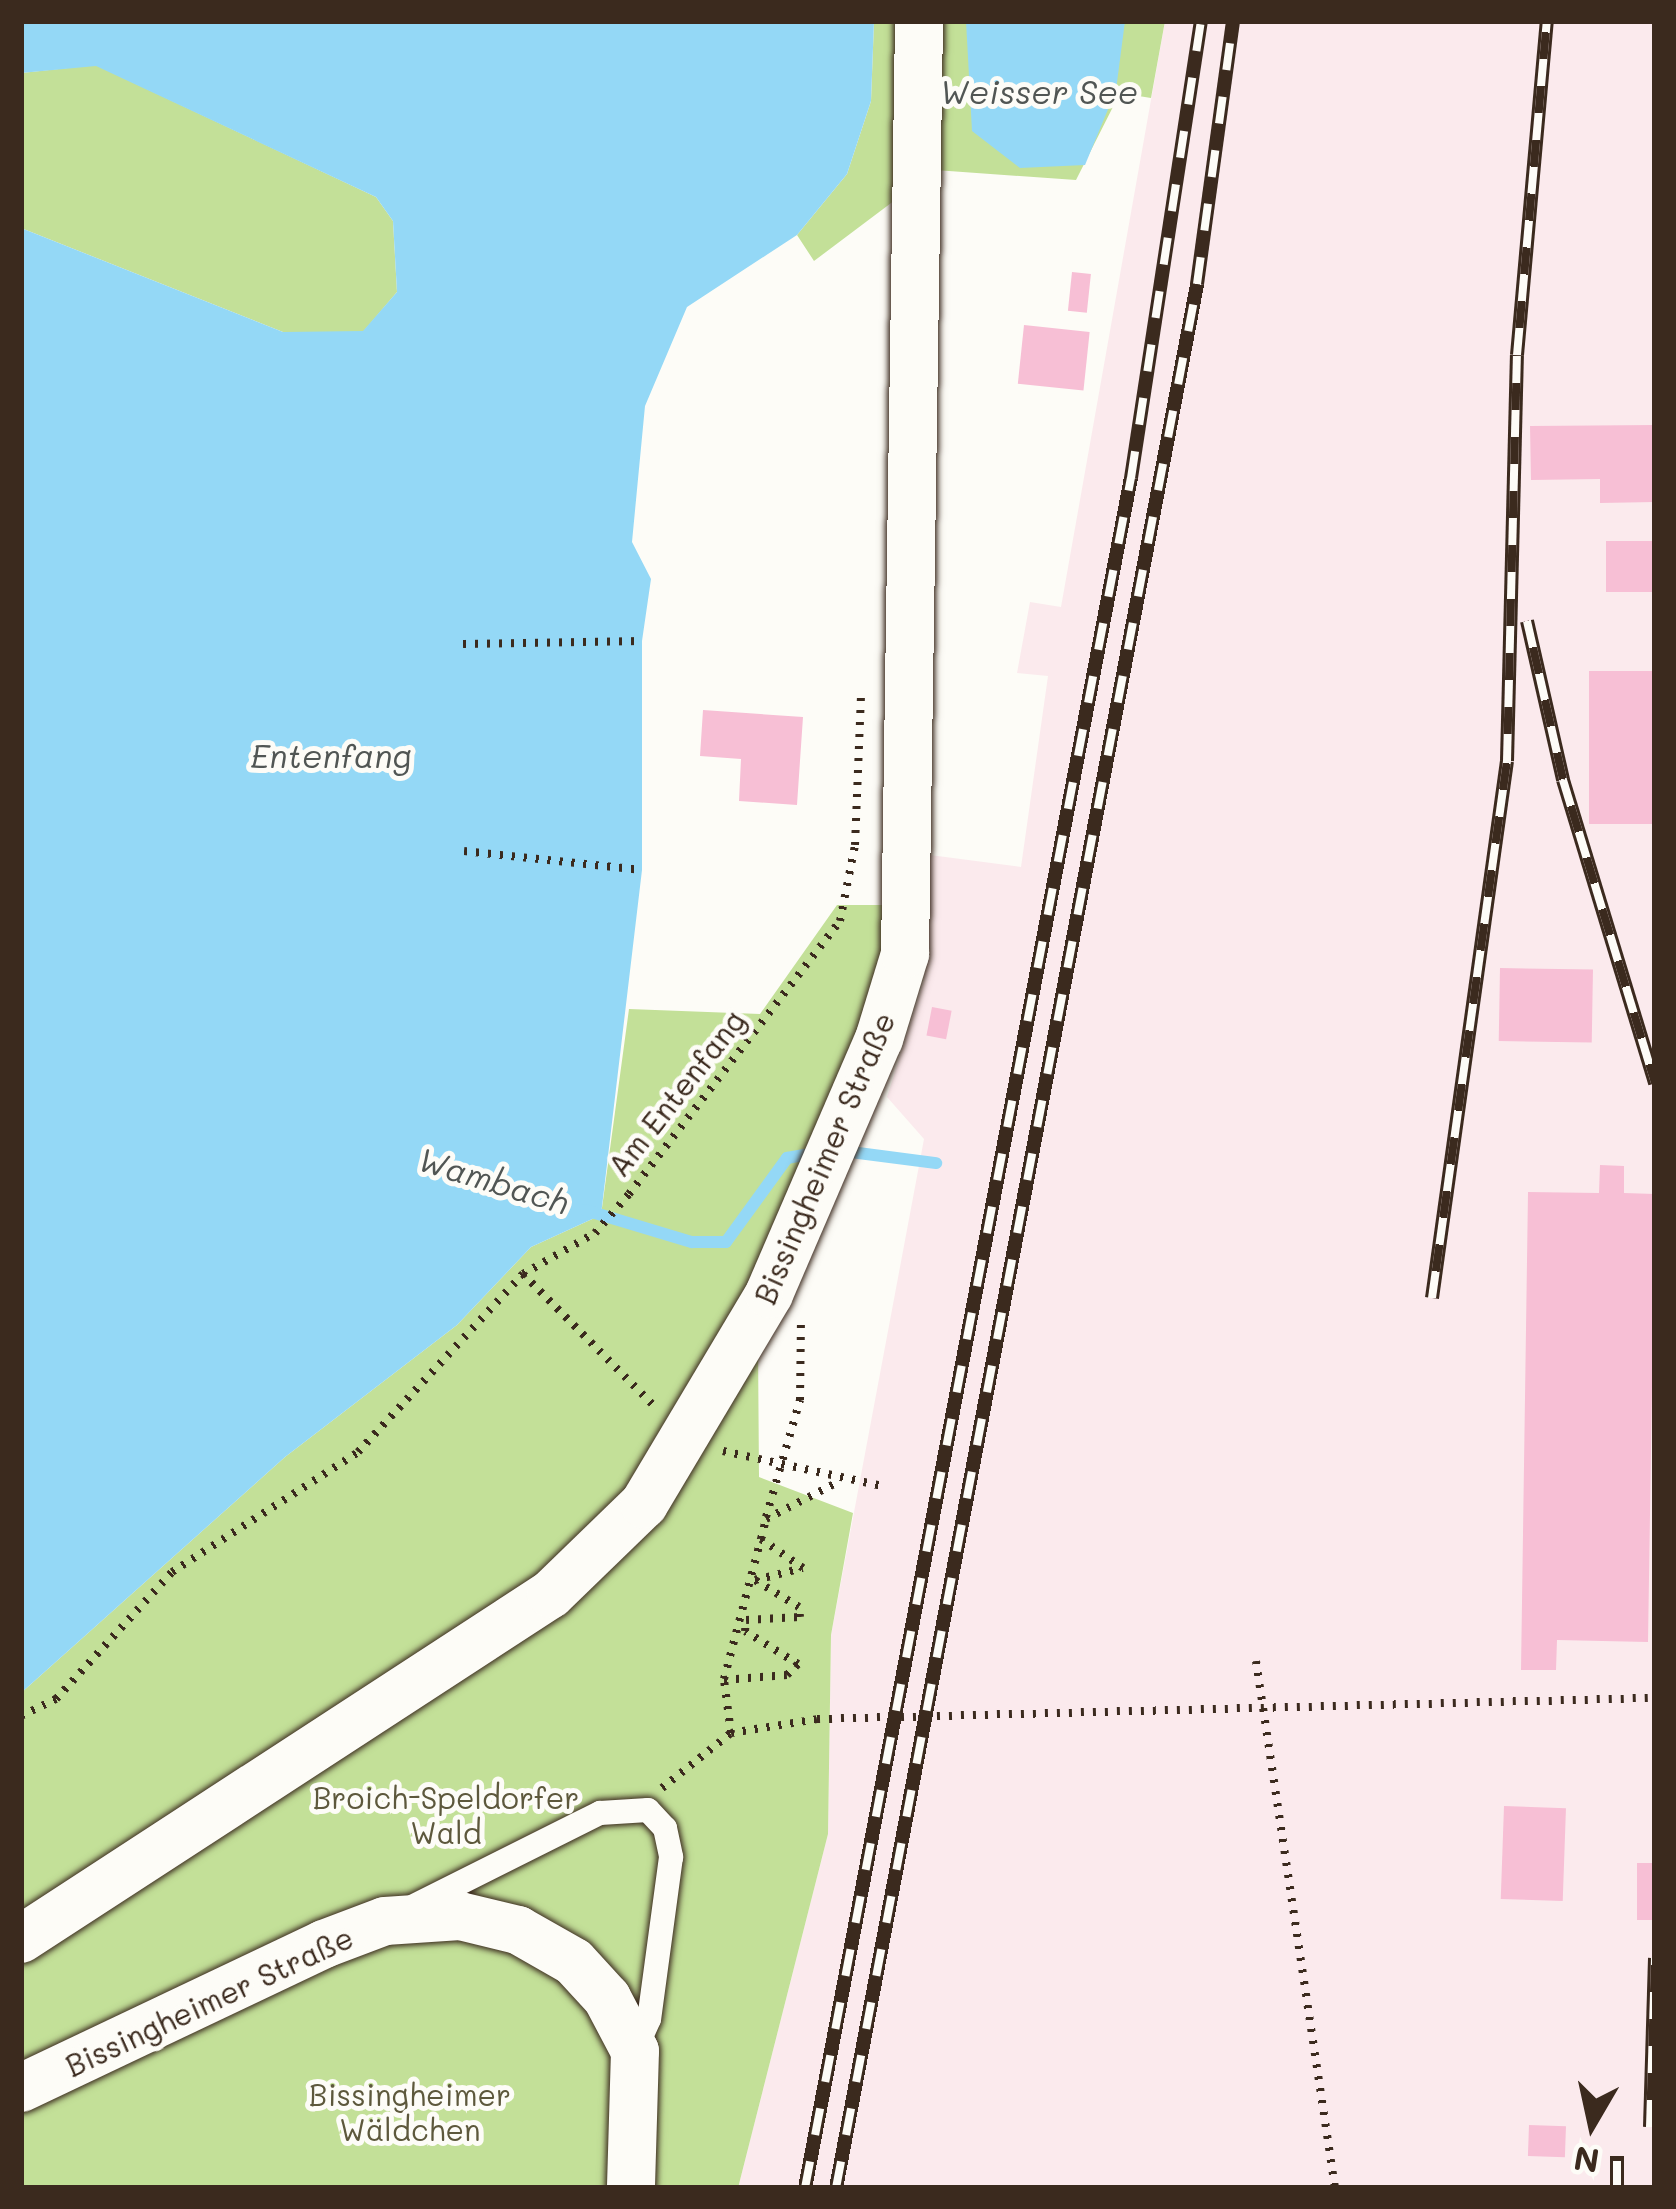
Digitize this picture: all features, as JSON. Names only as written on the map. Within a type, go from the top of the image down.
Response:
[{"type":"street","name":"Bissingheimer Straße","points":[[21,1939],[551,1594],[644,1504],[689,1441],[769,1294],[845,1115],[904,954],[919,21]]},
{"type":"street","name":"Bissingheimer Straße","points":[[21,2089],[385,1921],[460,1916],[518,1930],[574,1963],[635,2051]]},
{"type":"street","points":[[631,2188],[635,2051]]},
{"type":"lane","points":[[385,1921],[600,1813],[648,1810],[665,1828],[671,1857],[650,2019],[635,2051]]},
{"type":"path","points":[[463,644],[642,640]]},
{"type":"path","name":"Am Entenfang","points":[[21,1716],[56,1699],[172,1572],[358,1452],[523,1274],[595,1233],[629,1194],[839,921],[855,845],[861,692]]},
{"type":"path","points":[[464,850],[642,870]]},
{"type":"path","points":[[523,1274],[689,1441],[838,1482],[881,1486]]},
{"type":"path","points":[[730,1733],[724,1680],[766,1519],[775,1465],[800,1400],[805,1351],[801,1321],[769,1294]]},
{"type":"path","points":[[766,1519],[838,1482]]},
{"type":"path","points":[[724,1680],[787,1675],[798,1664],[745,1631],[746,1620],[800,1617],[800,1607],[755,1580],[757,1572],[798,1576],[800,1560],[761,1539]]},
{"type":"path","points":[[1256,1661],[1335,2188]]},
{"type":"path","points":[[648,1810],[686,1760],[730,1733],[817,1719],[1655,1698]]},
{"type":"shaded area","points":[[1165,21],[1655,21],[1655,2188],[738,2188],[828,1834],[831,1635],[924,1139],[887,1097],[924,981],[930,855],[1021,867],[1048,676],[1017,673],[1030,602],[1061,607]]},
{"type":"green space","points":[[874,21],[1165,21],[1151,98],[1120,93],[1076,180],[935,170],[814,261],[797,235],[847,174],[871,101]]},
{"type":"green space","points":[[96,65],[376,197],[393,221],[397,292],[363,332],[283,332],[21,228],[21,73]]},
{"type":"green space","name":"Broich-Speldorfer Wald","points":[[837,905],[896,905],[758,1346],[759,1477],[853,1513],[831,1635],[828,1834],[738,2188],[21,2188],[21,1693],[285,1457],[457,1325],[531,1247],[601,1215],[629,1009],[760,1014]]},
{"type":"water","name":"Entenfang","points":[[21,21],[874,21],[871,101],[847,174],[797,235],[687,307],[645,406],[632,542],[651,579],[642,641],[642,870],[601,1215],[531,1247],[457,1325],[285,1457],[21,1693],[21,228],[283,332],[363,331],[397,292],[393,221],[376,197],[96,66],[21,73]]},
{"type":"water","name":"Weisser See","points":[[966,21],[1125,21],[1116,90],[1085,165],[1020,168],[972,131]]},
{"type":"building","points":[[1072,272],[1091,274],[1087,313],[1068,311]]},
{"type":"building","points":[[1024,325],[1090,332],[1083,391],[1018,384]]},
{"type":"building","points":[[1655,425],[1655,502],[1600,503],[1600,479],[1531,480],[1530,426]]},
{"type":"building","points":[[1606,541],[1655,541],[1655,592],[1606,592]]},
{"type":"building","points":[[1589,671],[1655,671],[1655,824],[1589,824]]},
{"type":"building","points":[[703,710],[803,717],[797,805],[739,801],[741,759],[700,756]]},
{"type":"building","points":[[1500,968],[1593,970],[1592,1043],[1499,1041]]},
{"type":"building","points":[[932,1007],[952,1011],[946,1039],[926,1035]]},
{"type":"building","points":[[1600,1165],[1624,1166],[1624,1193],[1655,1194],[1648,1642],[1557,1640],[1556,1670],[1521,1670],[1528,1192],[1599,1193]]},
{"type":"building","points":[[1504,1806],[1566,1808],[1563,1901],[1501,1899]]},
{"type":"building","points":[[1637,1863],[1655,1863],[1655,1920],[1637,1920]]},
{"type":"building","points":[[1529,2125],[1566,2126],[1565,2157],[1528,2156]]},
{"type":"waterway","name":"Wambach","points":[[843,1151],[936,1163]]},
{"type":"waterway","name":"Wambach","points":[[585,1210],[692,1242],[726,1242],[787,1158],[816,1153]]},
{"type":"railway","points":[[805,2188],[1131,478],[1201,21]]},
{"type":"railway","points":[[836,2188],[1197,284],[1233,21]]},
{"type":"railway","points":[[1432,1298],[1507,761],[1517,355],[1547,21]]},
{"type":"railway","points":[[1527,621],[1563,780],[1655,1083]]},
{"type":"railway","points":[[1650,2127],[1655,1958]]},
{"type":"railway","points":[[1617,2156],[1617,2188]]},
{"type":"park label","name":"Bissingheimer Wäldchen","points":[[410,2111]]}]
